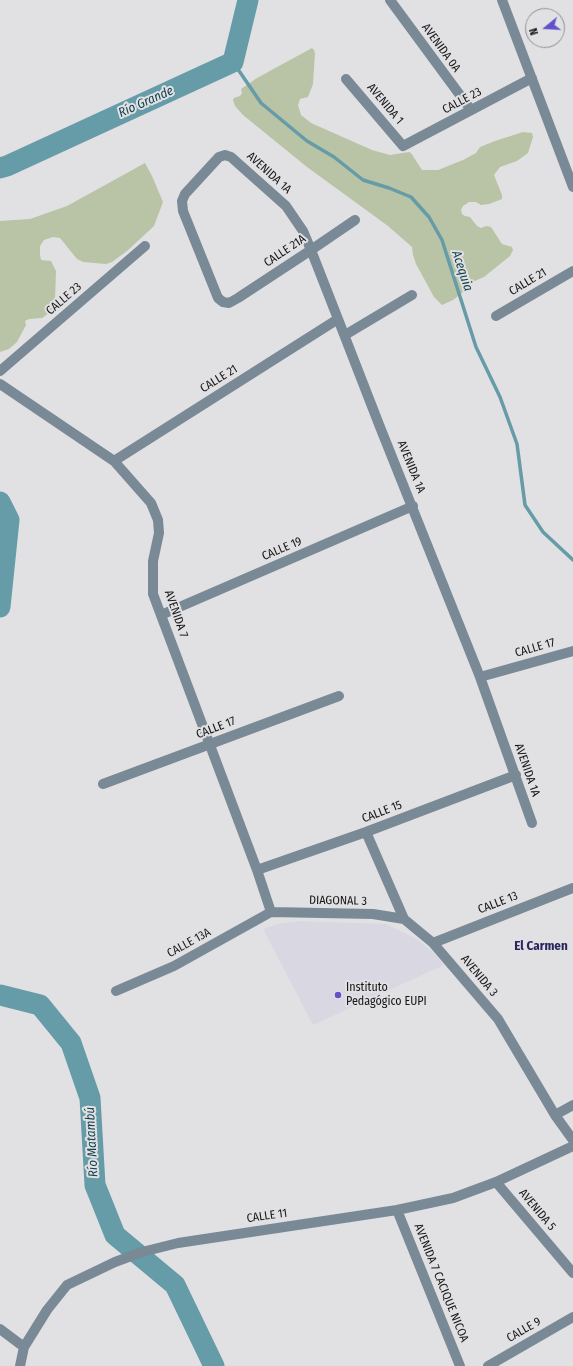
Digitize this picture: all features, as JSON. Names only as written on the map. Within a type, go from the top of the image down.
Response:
[{"type":"street","name":"AVENIDA 0A","points":[[390,0],[471,110]]},
{"type":"street","points":[[502,0],[573,187]]},
{"type":"street","name":"CALLE 23","points":[[403,146],[532,78]]},
{"type":"street","name":"AVENIDA 1","points":[[346,79],[403,146]]},
{"type":"street","name":"AVENIDA 1A","points":[[229,303],[223,302],[218,298],[183,211],[182,201],[184,194],[219,157],[225,155],[231,157],[286,206],[303,231],[480,677],[532,823]]},
{"type":"street","name":"CALLE 21A","points":[[229,303],[355,220]]},
{"type":"street","name":"CALLE 23","points":[[0,371],[145,246]]},
{"type":"street","name":"CALLE 21","points":[[496,316],[573,270]]},
{"type":"street","points":[[344,335],[412,295]]},
{"type":"street","name":"CALLE 21","points":[[114,462],[338,319]]},
{"type":"street","name":"AVENIDA 7","points":[[0,384],[114,462],[150,503],[158,520],[159,533],[153,561],[153,594],[257,870],[271,912]]},
{"type":"street","name":"CALLE 19","points":[[161,615],[413,506]]},
{"type":"street","name":"CALLE 17","points":[[480,677],[573,651]]},
{"type":"street","name":"CALLE 17","points":[[103,784],[339,696]]},
{"type":"street","name":"CALLE 15","points":[[257,870],[366,832],[516,775]]},
{"type":"street","name":"AVENIDA 3","points":[[366,832],[404,919],[433,943],[498,1019],[555,1115],[573,1140]]},
{"type":"street","name":"CALLE 13","points":[[433,943],[573,888]]},
{"type":"street","name":"DIAGONAL 3","points":[[271,912],[373,914],[404,919]]},
{"type":"street","name":"CALLE 13A","points":[[116,991],[174,966],[271,912]]},
{"type":"street","points":[[555,1115],[573,1105]]},
{"type":"street","name":"CALLE 11","points":[[20,1366],[24,1347],[47,1310],[67,1285],[115,1262],[142,1252],[178,1243],[397,1210],[453,1198],[496,1182],[573,1146]]},
{"type":"street","name":"AVENIDA 5","points":[[496,1182],[573,1273]]},
{"type":"street","name":"AVENIDA 7 CACIQUE NICOA","points":[[397,1210],[460,1366]]},
{"type":"street","name":"CALLE 9","points":[[488,1366],[573,1317]]},
{"type":"street","points":[[0,1329],[24,1347]]},
{"type":"shaded area","name":"Instituto Pedagógico EUPI","points":[[299,921],[386,924],[415,938],[432,951],[444,965],[313,1025],[263,929],[277,924]]},
{"type":"green space","points":[[312,48],[315,53],[313,84],[308,97],[300,99],[298,105],[301,115],[311,123],[372,150],[390,155],[409,152],[422,170],[438,170],[463,160],[476,153],[480,147],[495,141],[523,132],[532,133],[533,137],[528,153],[517,161],[500,167],[494,175],[502,195],[502,199],[489,204],[481,205],[476,202],[469,202],[463,206],[461,210],[462,214],[470,217],[477,226],[481,228],[486,226],[491,227],[502,244],[512,247],[513,250],[510,256],[484,277],[470,283],[462,293],[453,300],[442,305],[434,297],[416,264],[412,247],[388,226],[307,167],[243,115],[235,106],[233,100],[234,98],[240,96],[242,93],[241,89],[257,78]]},
{"type":"green space","points":[[145,163],[163,202],[154,226],[127,251],[112,262],[106,264],[83,262],[77,259],[60,238],[53,237],[44,240],[40,246],[41,260],[51,261],[56,271],[55,300],[52,311],[42,318],[29,319],[25,321],[26,325],[17,342],[9,349],[0,352],[0,221],[30,219],[67,206]]},
{"type":"waterway","name":"Río Grande","points":[[0,168],[233,62],[248,0]]},
{"type":"waterway","name":"Acequia","points":[[233,62],[261,103],[307,141],[334,157],[363,180],[411,197],[429,217],[442,240],[476,347],[500,397],[517,444],[525,505],[543,532],[573,560]]},
{"type":"waterway","name":"Río Grande","points":[[0,502],[9,520],[0,607]]},
{"type":"waterway","name":"Río Matambú","points":[[0,995],[40,1005],[71,1043],[90,1098],[95,1185],[115,1235],[175,1285],[214,1366]]},
{"type":"place","name":"Instituto Pedagógico EUPI","points":[[338,995]]},
{"type":"district","name":"El Carmen","points":[[541,946]]}]
